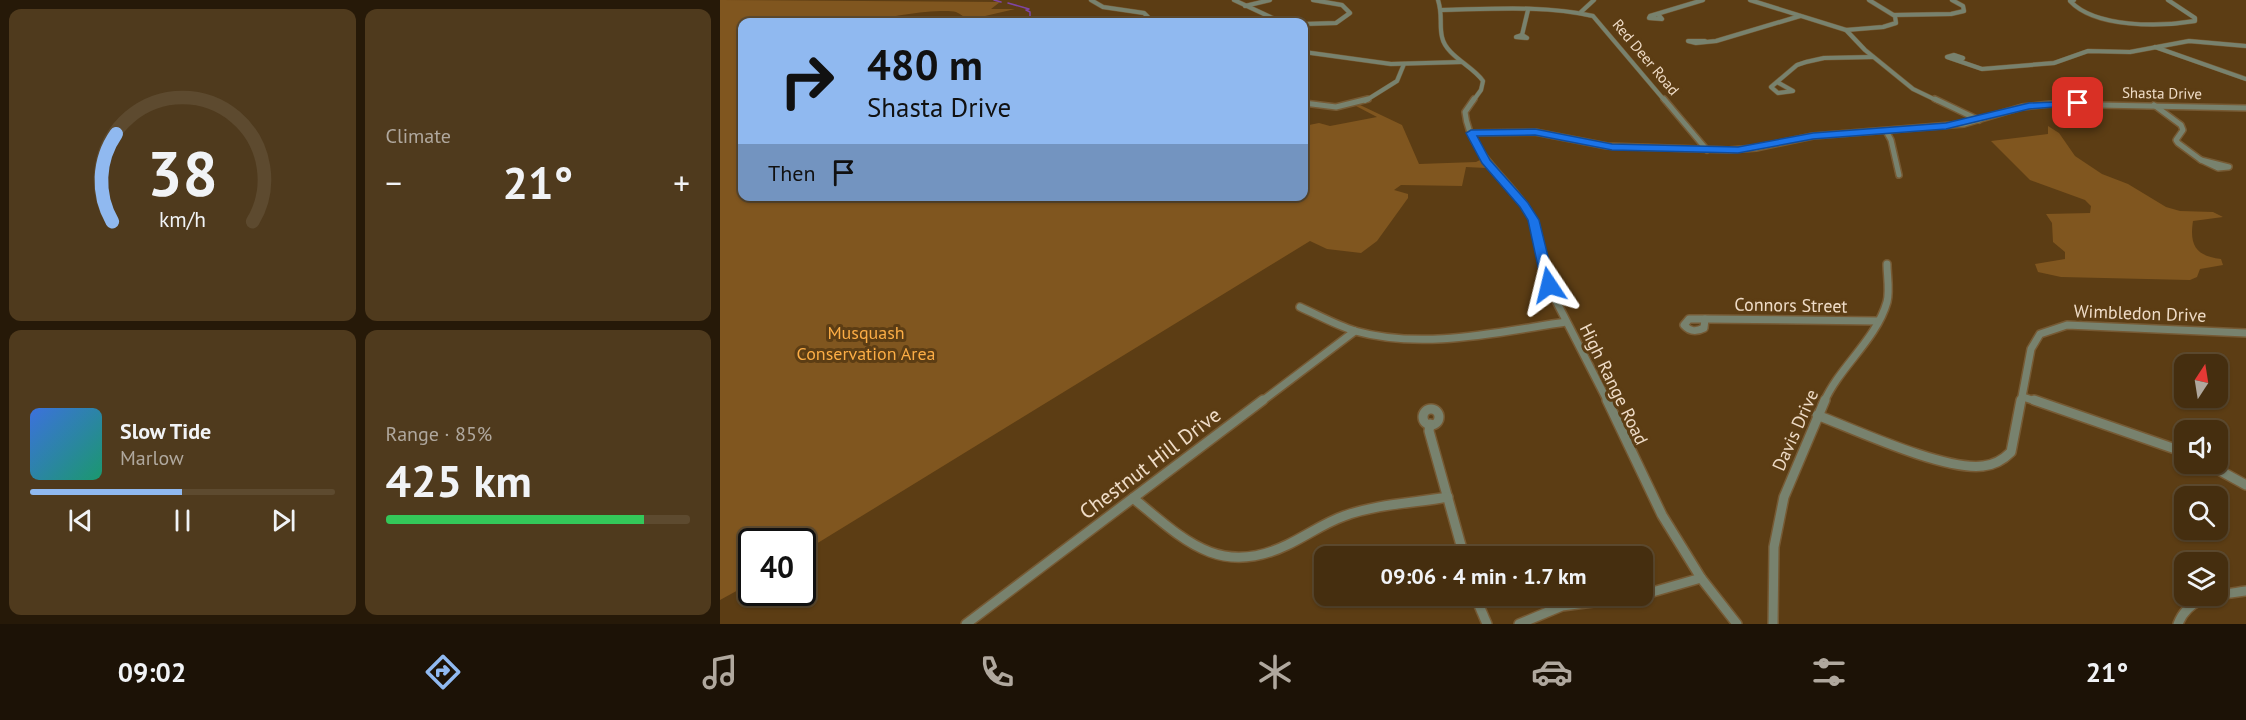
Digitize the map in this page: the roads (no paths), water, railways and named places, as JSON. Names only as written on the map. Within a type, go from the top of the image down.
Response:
[{"type":"street","points":[[1091,0],[1103,7],[1144,14],[1148,18]]},
{"type":"street","points":[[1234,0],[1272,18]]},
{"type":"street","points":[[1245,6],[1270,0]]},
{"type":"street","points":[[1308,24],[1335,23],[1346,20],[1350,14],[1342,5],[1313,0]]},
{"type":"street","name":"High Range Road","points":[[1438,0],[1442,10],[1441,35],[1461,62],[1474,69],[1484,81],[1481,90],[1465,112],[1466,123],[1486,161],[1534,220],[1549,285],[1662,515],[1701,578],[1737,624]]},
{"type":"street","points":[[1442,10],[1581,12],[1594,0]]},
{"type":"street","points":[[1658,14],[1703,0]]},
{"type":"street","points":[[1750,0],[1846,30],[1888,27],[1896,23],[1894,15]]},
{"type":"street","points":[[1869,0],[1894,15],[1946,15],[1964,11],[1963,6],[1952,0]]},
{"type":"street","points":[[2074,0],[2071,3],[2086,14],[2104,19],[2195,21],[2195,18],[2168,0]]},
{"type":"street","points":[[1522,35],[1528,10]]},
{"type":"street","name":"Red Deer Road","points":[[1581,12],[1599,21],[1707,150]]},
{"type":"street","points":[[1705,41],[1725,39],[1770,23],[1801,16]]},
{"type":"street","points":[[1846,30],[1873,57],[1913,89],[1979,120]]},
{"type":"street","points":[[1960,60],[1982,69],[2054,63],[2088,51],[2130,52],[2199,41],[2246,46]]},
{"type":"street","points":[[2155,48],[2246,80]]},
{"type":"street","points":[[1308,52],[1404,64],[1461,62]]},
{"type":"street","points":[[1777,82],[1797,65],[1808,61],[1873,57]]},
{"type":"street","points":[[1308,104],[1336,107],[1365,101],[1393,84],[1404,64]]},
{"type":"street","name":"Shasta Drive","points":[[1471,133],[1535,132],[1607,146],[1707,150],[1747,149],[1813,136],[1946,126],[2043,104],[2246,108]]},
{"type":"street","points":[[2154,105],[2181,125],[2183,130],[2176,142],[2201,160]]},
{"type":"street","points":[[1886,131],[1891,140],[1899,175]]},
{"type":"street","name":"Davis Drive","points":[[1773,624],[1774,547],[1780,508],[1817,415],[1830,389],[1870,335],[1887,301],[1887,264]]},
{"type":"street","points":[[1300,307],[1355,330],[1397,337],[1442,338],[1566,322]]},
{"type":"street","name":"Connors Street","points":[[1706,318],[1877,321]]},
{"type":"street","name":"Wimbledon Drive","points":[[1817,415],[1937,460],[1955,465],[1987,466],[2004,460],[2011,452],[2034,343],[2040,334],[2056,327],[2079,324],[2246,333]]},
{"type":"street","name":"Chestnut Hill Drive","points":[[966,624],[1355,330]]},
{"type":"street","points":[[2023,397],[2174,448]]},
{"type":"street","points":[[1430,424],[1429,431],[1461,546]]},
{"type":"street","points":[[2227,474],[2246,484]]},
{"type":"street","points":[[1133,498],[1203,550],[1225,558],[1244,559],[1266,554],[1345,516],[1448,497]]},
{"type":"street","points":[[1653,592],[1701,578]]},
{"type":"street","points":[[2178,624],[2188,605],[2200,599],[2246,591]]},
{"type":"street","points":[[1479,606],[1487,624]]},
{"type":"street","points":[[1519,624],[1562,606]]},
{"type":"waterway","points":[[994,0],[1001,2]]},
{"type":"waterway","points":[[1008,3],[1029,9],[1026,10],[1033,18]]},
{"type":"park label","name":"Musquash Conservation Area","points":[[866,342]]}]
